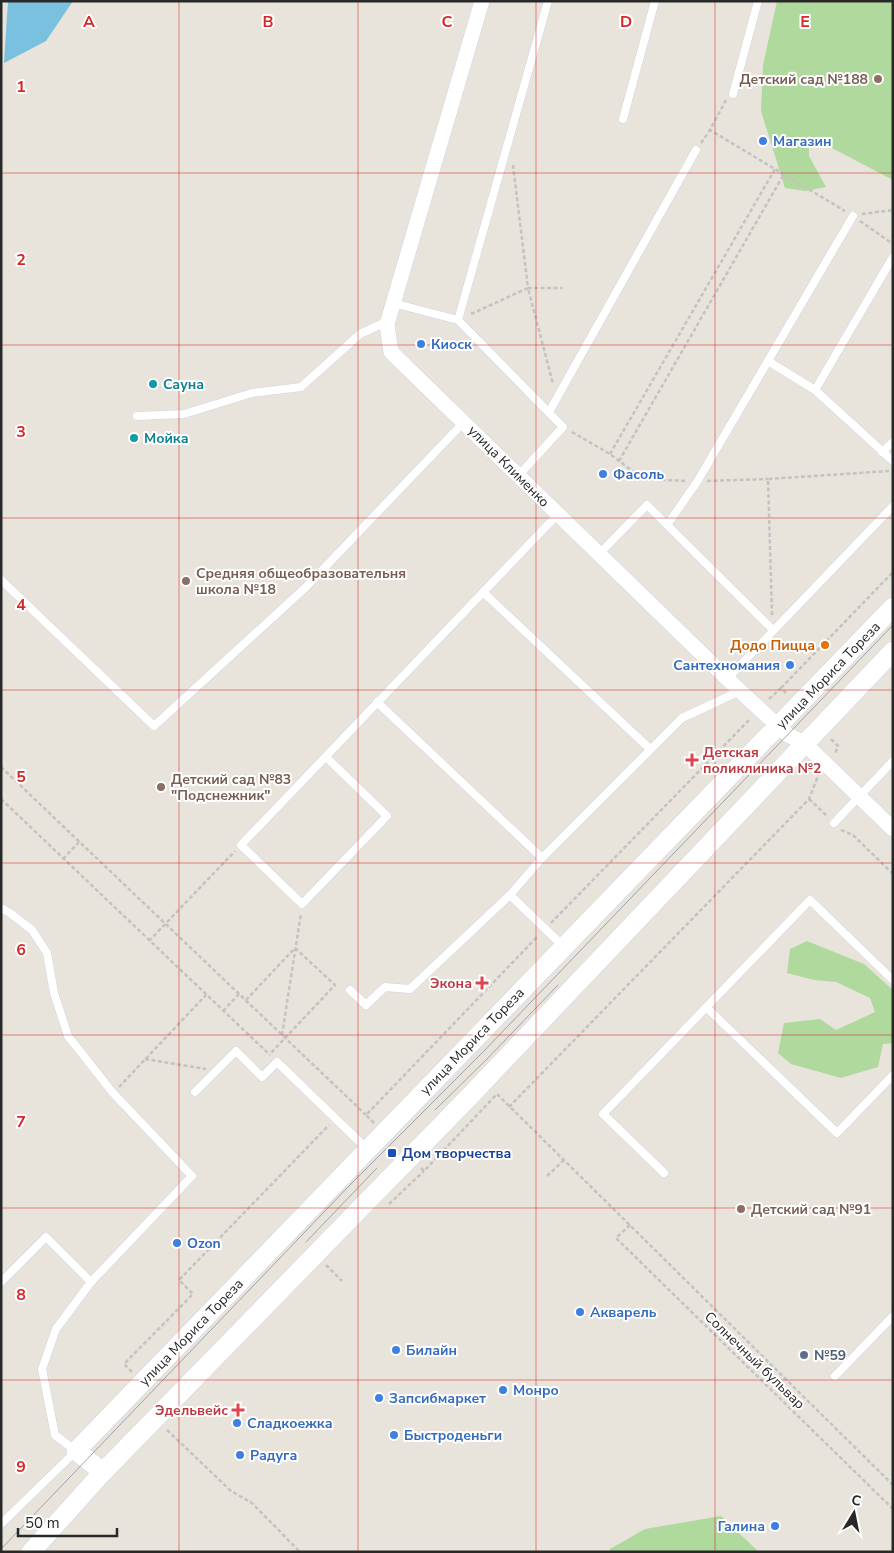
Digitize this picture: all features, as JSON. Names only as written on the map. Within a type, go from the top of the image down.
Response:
[{"type":"street","name":"улица Клименко","points":[[482,1],[388,321],[391,352],[740,691],[788,735],[804,743],[893,829]]},
{"type":"street","name":"улица Мориса Тореза","points":[[76,1450],[893,607]]},
{"type":"street","points":[[31,1552],[103,1472],[468,1098],[893,650]]},
{"type":"street","points":[[76,1450],[103,1472]]},
{"type":"lane","points":[[458,320],[548,1]]},
{"type":"lane","points":[[623,119],[655,1]]},
{"type":"lane","points":[[733,94],[758,1]]},
{"type":"lane","points":[[549,412],[696,150]]},
{"type":"lane","points":[[667,525],[697,482],[853,216]]},
{"type":"lane","points":[[815,390],[893,257]]},
{"type":"lane","points":[[393,303],[458,320],[563,427],[518,476]]},
{"type":"lane","points":[[137,416],[184,414],[227,399],[252,393],[301,387],[360,334],[388,321]]},
{"type":"lane","points":[[768,361],[815,390],[893,461]]},
{"type":"lane","points":[[1,580],[154,726],[305,588],[464,422]]},
{"type":"lane","points":[[882,452],[893,442]]},
{"type":"lane","points":[[599,554],[646,505],[773,630]]},
{"type":"lane","points":[[728,678],[893,506]]},
{"type":"lane","points":[[326,757],[387,816],[302,904],[241,845],[558,514]]},
{"type":"lane","points":[[483,592],[650,749]]},
{"type":"lane","points":[[350,990],[366,1005],[385,987],[410,989],[510,895],[542,858],[682,718],[740,691]]},
{"type":"lane","points":[[377,702],[542,858]]},
{"type":"lane","points":[[834,823],[893,761]]},
{"type":"lane","points":[[510,895],[564,947]]},
{"type":"lane","points":[[664,1173],[603,1114],[810,900],[893,980]]},
{"type":"lane","points":[[1,908],[10,912],[32,930],[47,952],[54,993],[68,1036],[113,1093],[192,1176],[91,1282],[56,1329],[42,1369],[55,1435],[76,1450],[1,1524]]},
{"type":"lane","points":[[706,1008],[837,1133],[893,1075]]},
{"type":"lane","points":[[195,1092],[236,1051],[262,1077],[277,1062],[367,1149]]},
{"type":"lane","points":[[1,1282],[46,1237],[91,1282]]},
{"type":"lane","points":[[836,1376],[893,1316]]},
{"type":"path","points":[[696,150],[710,130],[724,101],[733,94]]},
{"type":"path","points":[[710,130],[853,216],[893,244]]},
{"type":"path","points":[[513,165],[528,288],[557,398]]},
{"type":"path","points":[[610,454],[775,169]]},
{"type":"path","points":[[619,461],[784,174]]},
{"type":"path","points":[[853,216],[893,210]]},
{"type":"path","points":[[458,320],[528,288],[563,288]]},
{"type":"path","points":[[563,427],[610,454],[643,479],[697,482],[893,471]]},
{"type":"path","points":[[768,479],[773,630]]},
{"type":"path","points":[[760,709],[893,572]]},
{"type":"path","points":[[781,688],[798,706]]},
{"type":"path","points":[[510,1107],[809,799],[818,775],[832,761],[838,746],[820,727]]},
{"type":"path","points":[[1,767],[366,1115]]},
{"type":"path","points":[[809,799],[843,832],[853,835],[893,874]]},
{"type":"path","points":[[1,800],[277,1062]]},
{"type":"path","points":[[63,858],[79,842]]},
{"type":"path","points":[[149,941],[241,845]]},
{"type":"path","points":[[282,1035],[302,904]]},
{"type":"path","points":[[246,1000],[295,948]]},
{"type":"path","points":[[269,1055],[335,985],[295,948]]},
{"type":"path","points":[[223,1011],[239,994]]},
{"type":"path","points":[[113,1093],[206,995]]},
{"type":"path","points":[[145,1059],[217,1071]]},
{"type":"path","name":"Солнечный бульвар","points":[[497,1094],[893,1485]]},
{"type":"path","points":[[547,1176],[564,1160]]},
{"type":"path","name":"Солнечный бульвар","points":[[630,1225],[616,1238],[893,1509]]},
{"type":"path","points":[[325,1264],[342,1281]]},
{"type":"green space","points":[[777,1],[893,1],[893,180],[809,136],[809,156],[826,187],[805,191],[785,188],[761,111],[763,65]]},
{"type":"green space","points":[[807,941],[864,964],[893,990],[893,1043],[883,1044],[878,1067],[841,1078],[791,1064],[778,1053],[784,1023],[820,1019],[836,1030],[875,1012],[870,998],[836,982],[814,980],[787,973],[790,949]]},
{"type":"green space","points":[[721,1516],[759,1552],[609,1552],[610,1549],[645,1529]]},
{"type":"water","points":[[8,1],[73,1],[46,41],[4,63]]},
{"type":"tram line","points":[[1,1549],[348,1187],[483,1052],[893,625]]},
{"type":"tram line","points":[[435,1110],[558,985]]},
{"type":"tram line","points":[[306,1242],[377,1168]]},
{"type":"place","name":"Детский сад №188","points":[[878,79]]},
{"type":"place","name":"Магазин","points":[[763,141]]},
{"type":"place","name":"Киоск","points":[[421,344]]},
{"type":"place","name":"Сауна","points":[[153,384]]},
{"type":"place","name":"Мойка","points":[[134,438]]},
{"type":"place","name":"Фасоль","points":[[603,474]]},
{"type":"place","name":"Средняя общеобразовательня школа №18","points":[[186,581]]},
{"type":"place","name":"Додо Пицца","points":[[825,645]]},
{"type":"place","name":"Сантехномания","points":[[790,665]]},
{"type":"place","name":"Детская поликлиника №2","points":[[692,760]]},
{"type":"place","name":"Детский сад №83 \"Подснежник\"","points":[[161,787]]},
{"type":"place","name":"Экона","points":[[482,983]]},
{"type":"place","name":"Дом творчества","points":[[392,1153]]},
{"type":"place","name":"Детский сад №91","points":[[741,1209]]},
{"type":"place","name":"Ozon","points":[[177,1243]]},
{"type":"place","name":"Акварель","points":[[580,1312]]},
{"type":"place","name":"Билайн","points":[[396,1350]]},
{"type":"place","name":"№59","points":[[804,1355]]},
{"type":"place","name":"Монро","points":[[503,1390]]},
{"type":"place","name":"Запсибмаркет","points":[[379,1398]]},
{"type":"place","name":"Эдельвейс","points":[[238,1410]]},
{"type":"place","name":"Сладкоежка","points":[[237,1423]]},
{"type":"place","name":"Быстроденьги","points":[[394,1435]]},
{"type":"place","name":"Радуга","points":[[240,1455]]},
{"type":"place","name":"Галина","points":[[775,1526]]}]
